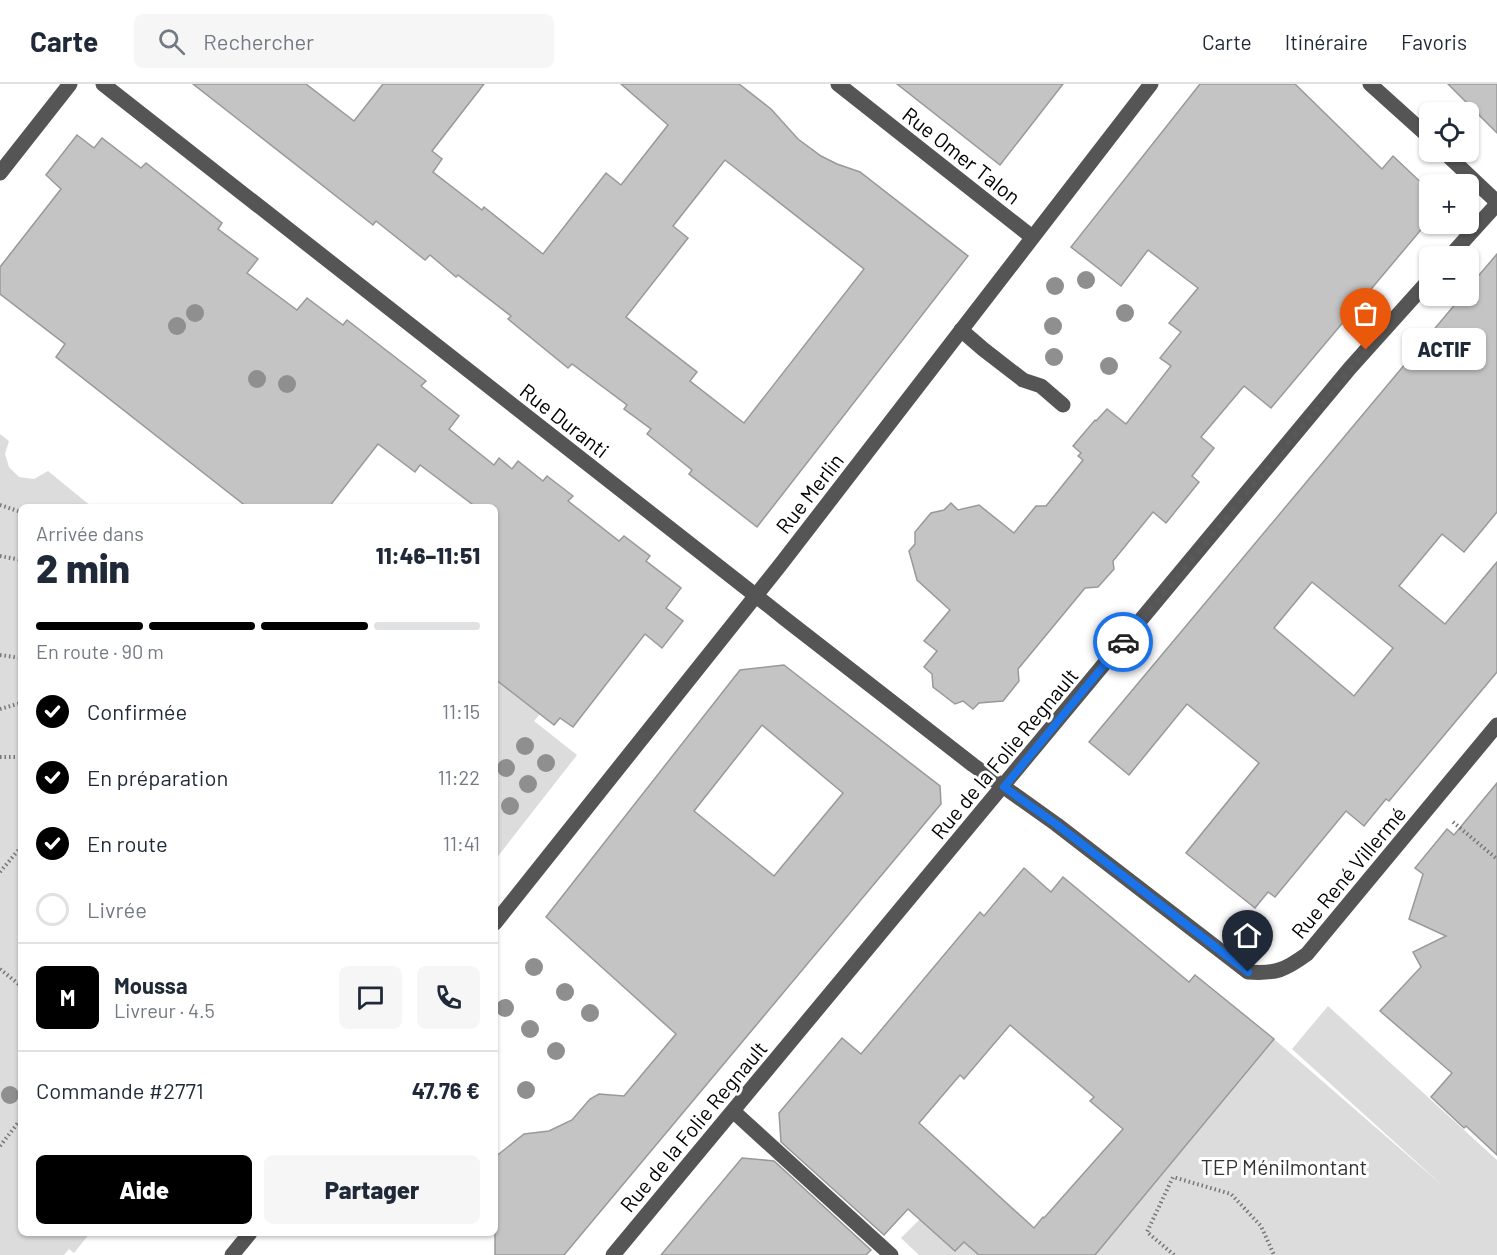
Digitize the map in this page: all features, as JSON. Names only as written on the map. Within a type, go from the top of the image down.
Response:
[{"type":"street","points":[[0,173],[70,84]]},
{"type":"street","name":"Rue Duranti","points":[[103,84],[944,743],[1004,787]]},
{"type":"street","name":"Rue Omer Talon","points":[[838,84],[1032,237]]},
{"type":"street","name":"Rue Merlin","points":[[498,919],[755,595],[1151,84]]},
{"type":"street","points":[[1370,84],[1419,128]]},
{"type":"street","points":[[1454,162],[1497,203],[1459,246]]},
{"type":"street","name":"Rue de la Folie Regnault","points":[[613,1255],[1350,368],[1419,291]]},
{"type":"street","points":[[961,330],[1023,380],[1041,386],[1063,405]]},
{"type":"street","name":"Rue René Villermé","points":[[1004,787],[1056,824],[1248,972],[1270,972],[1282,970],[1307,954],[1497,725]]},
{"type":"street","points":[[733,1111],[891,1255]]},
{"type":"street","points":[[232,1255],[248,1236]]},
{"type":"path","points":[[0,506],[18,511]]},
{"type":"path","points":[[0,556],[18,559]]},
{"type":"path","points":[[0,655],[18,658]]},
{"type":"path","points":[[0,709],[18,704]]},
{"type":"path","points":[[0,757],[18,757]]},
{"type":"path","points":[[1463,831],[1497,859]]},
{"type":"path","points":[[0,872],[18,851]]},
{"type":"path","points":[[0,969],[18,984]]},
{"type":"path","points":[[0,1146],[18,1123]]},
{"type":"path","points":[[1174,1255],[1147,1232],[1173,1177],[1232,1194],[1261,1226],[1274,1255]]},
{"type":"green space","points":[[0,434],[9,441],[5,454],[9,467],[19,477],[34,479],[48,471],[88,504],[18,504],[18,1236],[88,1236],[74,1253],[69,1249],[64,1255],[0,1255]]},
{"type":"green space","points":[[498,681],[540,714],[534,721],[577,755],[498,856]]},
{"type":"green space","name":"TEP Ménilmontant","points":[[1328,1006],[1497,1160],[1497,1255],[1095,1255],[1274,1039],[1443,1186],[1292,1049]]},
{"type":"green space","points":[[920,1219],[955,1251],[964,1241],[979,1255],[919,1255],[901,1238]]},
{"type":"building","points":[[193,84],[306,84],[354,121],[383,84],[484,84],[432,151],[442,159],[433,172],[482,210],[484,207],[543,254],[606,173],[621,185],[668,125],[621,84],[739,84],[771,109],[798,139],[821,156],[860,172],[968,256],[757,527],[689,474],[692,470],[647,434],[651,429],[624,409],[627,405],[572,364],[568,368],[508,319],[511,316],[458,275],[456,277],[430,255],[425,260],[376,221],[373,225]],"holes":[[[725,160],[864,269],[744,423],[690,381],[697,372],[626,317],[688,238],[673,226]]]},
{"type":"building","points":[[897,84],[1063,84],[1000,165]]},
{"type":"building","points":[[1200,84],[1295,84],[1382,169],[1393,156],[1419,181],[1419,232],[1271,408],[1244,386],[1201,437],[1214,448],[1192,476],[1199,482],[1166,523],[1153,512],[1113,561],[1114,569],[1098,587],[1085,588],[1018,669],[1019,681],[1003,701],[979,703],[973,709],[963,701],[955,704],[933,687],[932,674],[924,667],[937,651],[924,641],[950,610],[917,580],[909,551],[915,544],[915,532],[931,513],[944,510],[951,503],[958,510],[979,505],[1014,533],[1036,506],[1046,506],[1083,460],[1078,456],[1081,453],[1073,446],[1095,420],[1107,409],[1126,424],[1171,366],[1160,358],[1181,332],[1169,323],[1198,288],[1148,250],[1121,286],[1071,247]]},
{"type":"building","points":[[1448,84],[1497,84],[1497,133],[1479,115],[1479,102],[1466,102]]},
{"type":"building","points":[[77,135],[94,148],[102,138],[141,168],[146,163],[222,223],[218,229],[258,259],[247,273],[297,310],[307,298],[343,325],[347,320],[426,381],[421,386],[459,416],[449,429],[494,465],[499,458],[512,469],[518,461],[543,481],[547,476],[573,496],[568,501],[619,541],[624,536],[650,556],[646,561],[681,588],[666,608],[683,621],[662,648],[645,634],[573,727],[560,718],[554,725],[498,681],[498,504],[472,504],[420,465],[415,472],[378,444],[331,504],[243,504],[56,357],[65,344],[0,294],[0,267],[61,189],[46,175]]},
{"type":"building","points":[[1497,254],[1497,512],[1464,552],[1442,534],[1399,586],[1445,624],[1497,562],[1497,672],[1389,801],[1386,799],[1364,826],[1346,811],[1275,897],[1268,892],[1255,908],[1186,853],[1259,763],[1187,704],[1129,775],[1089,742],[1454,306],[1479,306],[1479,275]],"holes":[[[1312,582],[1393,648],[1354,696],[1274,628]]]},
{"type":"building","points":[[784,665],[940,786],[941,804],[564,1255],[495,1255],[495,1236],[498,1236],[498,1155],[524,1134],[549,1131],[572,1120],[590,1099],[599,1094],[624,1096],[676,1034],[546,917],[740,670]],"holes":[[[762,725],[843,793],[774,876],[694,811]]]},
{"type":"building","points":[[1497,783],[1497,1155],[1431,1097],[1452,1073],[1380,1011],[1421,967],[1413,952],[1446,936],[1409,919],[1423,874],[1415,868],[1447,829],[1454,835]]},
{"type":"building","points":[[1024,868],[1051,892],[1063,877],[1189,982],[1195,975],[1274,1039],[1095,1255],[979,1255],[964,1242],[955,1251],[908,1209],[884,1235],[781,1142],[779,1113],[842,1038],[861,1054],[980,912],[984,916]],"holes":[[[1010,1025],[1094,1097],[1090,1101],[1123,1129],[1034,1228],[919,1123],[960,1075],[964,1079]]]},
{"type":"building","points":[[742,1158],[774,1161],[871,1250],[866,1255],[661,1255]]},
{"type":"way so far","points":[[1123,642],[1366,350]]},
{"type":"place","name":"ACTIF","points":[[1366,350]]},
{"type":"route","points":[[1123,642],[1004,787],[1056,824],[1248,972]]}]
